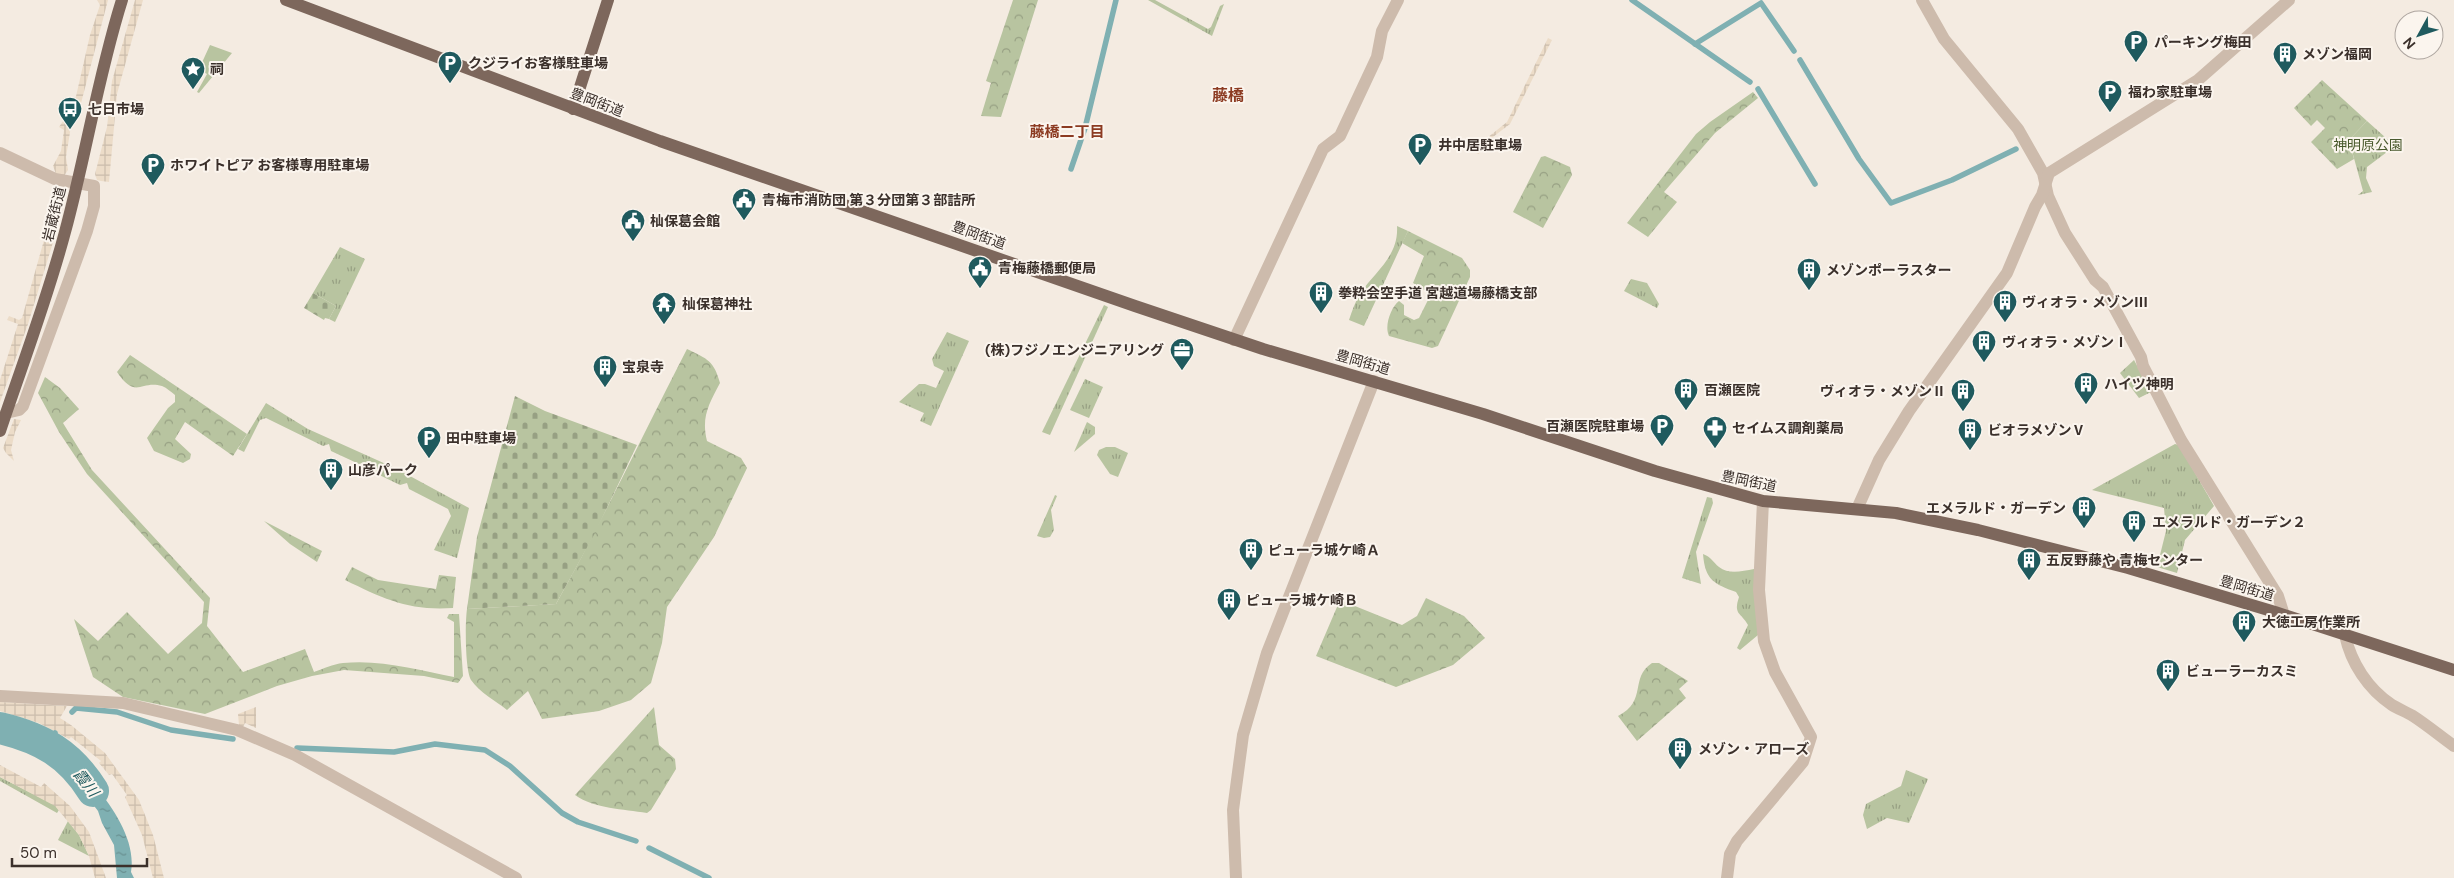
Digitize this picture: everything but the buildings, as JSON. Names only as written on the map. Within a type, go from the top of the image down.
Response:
[{"type":"main road","name":"岩蔵街道","points":[[0,431],[49,288],[77,185],[101,70],[122,0]]},
{"type":"main road","name":"豊岡街道","points":[[286,0],[660,141],[1234,340],[1483,414],[1655,472],[1763,501],[1896,513],[1978,530],[2128,568],[2284,615],[2454,670]]},
{"type":"main road","points":[[573,108],[608,0]]},
{"type":"street","points":[[1234,340],[1324,149],[1340,136],[1377,57],[1382,31],[1398,0]]},
{"type":"street","points":[[1922,0],[1944,39],[2018,129],[2039,165],[2048,196],[2065,233],[2095,280],[2103,287],[2141,358],[2143,366],[2181,440],[2278,596],[2284,615]]},
{"type":"street","points":[[1857,509],[1879,460],[1909,411],[2007,273],[2046,185],[2049,173],[2182,91],[2211,70],[2289,0]]},
{"type":"street","points":[[0,153],[37,172],[77,185],[94,186],[94,206],[90,222],[23,406],[19,410],[6,413]]},
{"type":"street","points":[[1236,878],[1233,810],[1243,735],[1267,653],[1374,381]]},
{"type":"street","points":[[1727,878],[1730,854],[1737,841],[1803,762],[1812,737],[1775,672],[1764,641],[1759,590],[1763,501]]},
{"type":"street","points":[[2345,636],[2355,665],[2370,685],[2391,704],[2411,715],[2454,746]]},
{"type":"street","points":[[0,696],[123,703],[237,730],[295,755],[516,878]]},
{"type":"green space","points":[[1013,0],[1038,0],[1001,117],[981,116],[991,83],[986,81]]},
{"type":"green space","points":[[1148,0],[1155,0],[1208,29],[1211,27],[1220,6],[1224,4],[1212,36]]},
{"type":"green space","points":[[210,45],[232,53],[199,93],[197,92],[207,74],[199,69]]},
{"type":"green space","points":[[2322,80],[2367,121],[2349,140],[2354,159],[2337,169],[2311,142],[2325,128],[2317,120],[2311,126],[2294,108]]},
{"type":"green space","points":[[1753,92],[1758,98],[1715,133],[1664,192],[1677,202],[1648,237],[1627,223],[1696,134]]},
{"type":"green space","name":"神明原公園","points":[[2367,121],[2395,146],[2367,167],[2366,178],[2372,192],[2358,195],[2363,191],[2349,140]]},
{"type":"green space","points":[[1545,156],[1570,167],[1572,175],[1543,228],[1513,212],[1541,157]]},
{"type":"green space","points":[[1397,226],[1408,231],[1364,326],[1349,320],[1360,294],[1390,255],[1397,237]]},
{"type":"green space","points":[[1408,231],[1462,258],[1470,270],[1470,277],[1438,346],[1432,348],[1389,336],[1388,332],[1389,317],[1399,301],[1404,305],[1404,315],[1414,320],[1419,318],[1428,300],[1426,291],[1413,283],[1424,256],[1402,243]]},
{"type":"green space","points":[[340,247],[365,259],[335,322],[329,319],[336,306],[313,293]]},
{"type":"green space","points":[[1631,279],[1647,283],[1659,304],[1657,308],[1624,291]]},
{"type":"green space","points":[[313,293],[336,306],[329,319],[325,318],[324,320],[304,308]]},
{"type":"green space","points":[[1104,305],[1108,307],[1050,435],[1042,432]]},
{"type":"green space","points":[[947,332],[969,341],[931,426],[920,421],[924,413],[899,402],[919,384],[936,388],[944,371],[934,366],[932,359]]},
{"type":"green space","points":[[687,349],[700,355],[712,365],[720,383],[707,411],[705,432],[707,441],[741,458],[747,468],[714,537],[667,607],[662,643],[651,683],[631,700],[599,711],[542,719],[528,691],[507,710],[483,692],[471,680],[467,656],[467,609],[556,604],[607,509]]},
{"type":"green space","points":[[130,355],[247,434],[233,456],[185,422],[175,439],[191,454],[190,459],[183,463],[154,451],[147,438],[168,408],[175,402],[175,395],[162,386],[134,387],[123,380],[117,372]]},
{"type":"green space","points":[[2134,360],[2151,392],[2139,398],[2120,373]]},
{"type":"green space","points":[[45,377],[60,388],[79,409],[63,423],[92,470],[210,598],[207,626],[243,672],[305,649],[314,672],[332,665],[357,662],[399,666],[454,677],[454,622],[447,618],[449,614],[459,614],[463,676],[458,683],[424,676],[344,670],[312,676],[277,686],[205,714],[123,697],[93,677],[74,619],[98,641],[127,612],[168,654],[202,623],[204,602],[87,474],[59,432],[38,393]]},
{"type":"green space","points":[[1085,379],[1103,387],[1089,418],[1070,410]]},
{"type":"green space","points":[[515,396],[545,411],[637,445],[595,533],[556,604],[467,609],[477,537]]},
{"type":"green space","points":[[266,403],[308,429],[397,469],[469,508],[457,558],[434,550],[451,516],[448,509],[409,489],[407,483],[400,485],[367,469],[365,462],[359,464],[331,451],[329,444],[323,446],[266,418],[260,420],[244,452],[238,449]]},
{"type":"green space","points":[[1087,422],[1095,427],[1095,434],[1074,452]]},
{"type":"green space","points":[[2175,444],[2179,445],[2214,506],[2185,540],[2177,573],[2157,567],[2166,531],[2164,508],[2092,490]]},
{"type":"green space","points":[[1106,447],[1115,447],[1128,453],[1118,477],[1110,474],[1097,455],[1099,450]]},
{"type":"green space","points":[[1055,495],[1057,496],[1051,510],[1054,530],[1050,537],[1037,536]]},
{"type":"green space","points":[[1707,497],[1712,498],[1713,503],[1696,552],[1701,584],[1682,578]]},
{"type":"green space","points":[[264,521],[322,551],[317,562],[290,544]]},
{"type":"green space","points":[[1703,554],[1727,571],[1736,572],[1754,569],[1758,635],[1740,650],[1737,648],[1748,625],[1737,610],[1739,597],[1736,592],[1712,580],[1706,570]]},
{"type":"green space","points":[[352,567],[378,580],[436,589],[439,575],[456,577],[453,608],[423,608],[397,602],[372,593],[345,580]]},
{"type":"green space","points":[[1426,598],[1464,616],[1485,638],[1453,665],[1396,687],[1316,656],[1340,600],[1402,625],[1417,616]]},
{"type":"green space","points":[[1652,663],[1659,663],[1688,681],[1679,689],[1686,698],[1637,741],[1618,716],[1633,704],[1641,676]]},
{"type":"green space","points":[[654,707],[659,745],[675,759],[676,769],[651,810],[647,813],[610,808],[591,803],[575,795]]},
{"type":"green space","points":[[1906,770],[1928,779],[1909,823],[1887,818],[1867,829],[1863,815],[1866,804],[1901,786]]},
{"type":"green space","points":[[0,777],[55,805],[59,810],[57,813],[0,781]]},
{"type":"green space","points":[[68,821],[79,835],[89,856],[58,840]]},
{"type":"shaded area","points":[[97,0],[108,0],[80,107],[72,120],[66,157],[68,170],[64,176],[56,174],[53,166],[61,151],[64,130],[59,127],[74,105],[90,35],[100,5]]},
{"type":"shaded area","points":[[135,0],[143,0],[117,94],[109,182],[101,181],[97,180],[95,174],[107,127],[112,81]]},
{"type":"shaded area","points":[[1548,38],[1552,40],[1510,124],[1485,143],[1479,154],[1476,153],[1482,142],[1507,122]]},
{"type":"shaded area","points":[[59,187],[64,189],[65,193],[54,239],[28,324],[0,402],[0,380],[18,324],[7,320],[9,316],[19,320],[22,318]]},
{"type":"shaded area","points":[[14,419],[21,420],[15,432],[11,450],[14,461],[3,448]]},
{"type":"shaded area","points":[[0,702],[67,706],[60,718],[105,753],[139,800],[153,835],[164,878],[153,878],[142,835],[125,797],[127,795],[112,774],[109,775],[99,763],[101,761],[71,737],[69,739],[39,723],[0,711]]},
{"type":"shaded area","points":[[256,707],[256,728],[245,723],[243,727],[239,725],[238,714]]},
{"type":"shaded area","points":[[0,765],[41,787],[44,783],[70,806],[89,832],[106,878],[95,878],[89,856],[79,835],[55,806],[0,777]]},
{"type":"water","points":[[65,757],[83,770],[104,797],[123,827],[130,849],[131,872],[134,878],[117,878],[114,845],[98,811],[82,790],[77,774]]},
{"type":"waterway","points":[[1071,169],[1085,128],[1116,0]]},
{"type":"waterway","points":[[1632,0],[1750,82]]},
{"type":"waterway","points":[[1695,44],[1761,3],[1794,51]]},
{"type":"waterway","points":[[1800,60],[1859,159],[1891,203],[1952,180],[2016,149]]},
{"type":"waterway","points":[[1758,89],[1815,184]]},
{"type":"waterway","points":[[72,712],[76,708],[117,712],[171,730],[233,739]]},
{"type":"waterway","name":"霞川","points":[[0,728],[29,737],[54,749],[75,767],[93,791]]},
{"type":"waterway","points":[[48,745],[55,733]]},
{"type":"waterway","points":[[297,748],[394,752],[435,744],[485,750],[510,766],[562,813],[578,822],[636,841]]},
{"type":"waterway","points":[[649,848],[709,878]]},
{"type":"place","name":"パーキング梅田","points":[[2136,63]]},
{"type":"place","name":"メゾン福岡","points":[[2285,75]]},
{"type":"place","name":"クジライお客様駐車場","points":[[450,84]]},
{"type":"place","name":"祠","points":[[193,90]]},
{"type":"place","name":"福わ家駐車場","points":[[2110,113]]},
{"type":"place","name":"七日市場","points":[[70,130]]},
{"type":"place","name":"井中居駐車場","points":[[1420,166]]},
{"type":"place","name":"ホワイトピア お客様専用駐車場","points":[[153,186]]},
{"type":"place","name":"青梅市消防団 第３分団第３部詰所","points":[[744,221]]},
{"type":"place","name":"杣保葛会館","points":[[633,242]]},
{"type":"place","name":"青梅藤橋郵便局","points":[[980,289]]},
{"type":"place","name":"メゾンポーラスター","points":[[1809,291]]},
{"type":"place","name":"拳粋会空手道 宮越道場藤橋支部","points":[[1321,314]]},
{"type":"place","name":"ヴィオラ・メゾンⅢ","points":[[2005,323]]},
{"type":"place","name":"杣保葛神社","points":[[664,325]]},
{"type":"place","name":"ヴィオラ・メゾンⅠ","points":[[1984,363]]},
{"type":"place","name":"(株)フジノエンジニアリング","points":[[1182,371]]},
{"type":"place","name":"宝泉寺","points":[[605,388]]},
{"type":"place","name":"ハイツ神明","points":[[2086,405]]},
{"type":"place","name":"百瀬医院","points":[[1686,411]]},
{"type":"place","name":"ヴィオラ・メゾンⅡ","points":[[1963,412]]},
{"type":"place","name":"百瀬医院駐車場","points":[[1662,447]]},
{"type":"place","name":"セイムス調剤薬局","points":[[1715,449]]},
{"type":"place","name":"ビオラメゾンⅤ","points":[[1970,451]]},
{"type":"place","name":"田中駐車場","points":[[429,459]]},
{"type":"place","name":"山彦パーク","points":[[331,491]]},
{"type":"place","name":"エメラルド・ガーデン","points":[[2084,529]]},
{"type":"place","name":"エメラルド・ガーデン２","points":[[2134,543]]},
{"type":"place","name":"ピューラ城ケ崎Ａ","points":[[1251,571]]},
{"type":"place","name":"五反野藤や 青梅センター","points":[[2029,581]]},
{"type":"place","name":"ピューラ城ケ崎Ｂ","points":[[1229,621]]},
{"type":"place","name":"大徳工房作業所","points":[[2244,643]]},
{"type":"place","name":"ビューラーカスミ","points":[[2168,692]]},
{"type":"place","name":"メゾン・アローズ","points":[[1680,770]]},
{"type":"district","name":"藤橋","points":[[1228,95]]},
{"type":"district","name":"藤橋二丁目","points":[[1067,132]]}]
